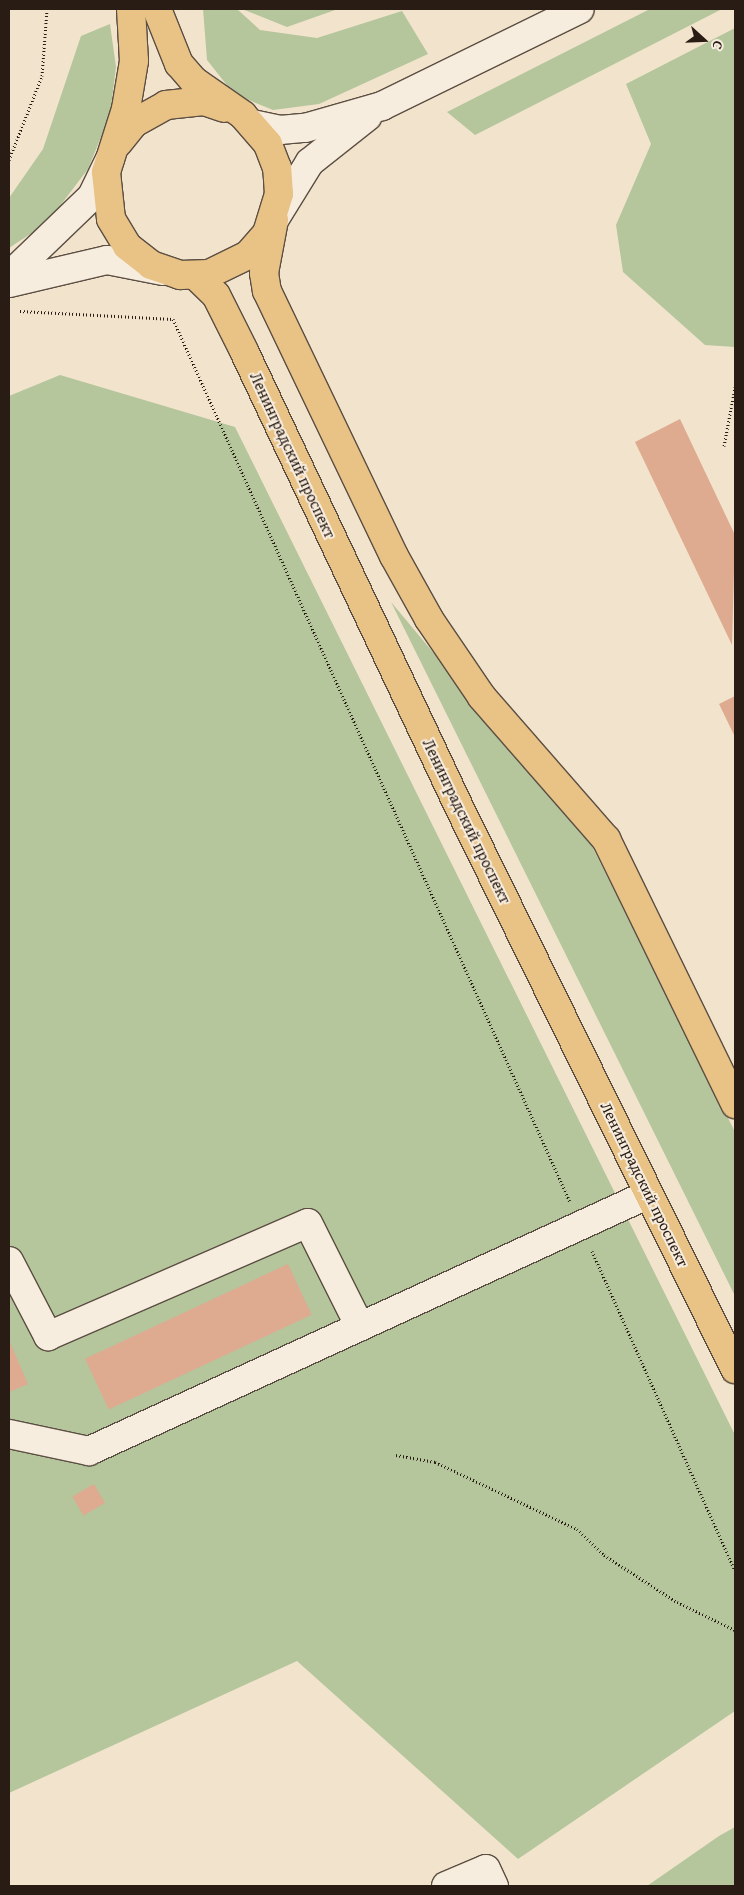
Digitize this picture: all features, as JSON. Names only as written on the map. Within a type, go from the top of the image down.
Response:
[{"type":"main road","points":[[131,9],[134,61],[126,109],[111,157],[105,188],[111,219],[138,257],[166,272],[195,276],[224,270],[248,255],[274,220]]},
{"type":"main road","points":[[157,9],[180,64],[194,81],[252,124],[268,144],[277,168],[280,194],[264,273],[267,291],[394,556],[429,619],[482,697],[606,839],[735,1104]]},
{"type":"main road","points":[[111,157],[134,123],[154,109],[178,102],[216,104],[252,124]]},
{"type":"main road","name":"Ленинградский проспект","points":[[195,276],[216,295],[735,1370]]},
{"type":"street","points":[[252,124],[280,130],[306,128],[382,106],[580,9]]},
{"type":"street","points":[[274,220],[310,162],[382,106]]},
{"type":"street","points":[[9,276],[92,196],[111,157]]},
{"type":"street","points":[[9,283],[107,260],[166,272]]},
{"type":"street","points":[[9,1434],[89,1451],[649,1194]]},
{"type":"street","points":[[9,1261],[48,1336],[308,1223],[360,1327]]},
{"type":"street","points":[[446,1886],[486,1869],[494,1886]]},
{"type":"path","points":[[9,160],[42,76],[47,9]]},
{"type":"path","points":[[12,310],[173,319],[735,1570]]},
{"type":"path","points":[[724,446],[735,387]]},
{"type":"path","points":[[396,1454],[435,1462],[577,1529],[604,1555],[669,1597],[735,1630]]},
{"type":"green space","points":[[203,9],[237,9],[260,30],[317,38],[402,11],[428,54],[319,104],[273,110],[234,94],[207,60]]},
{"type":"green space","points":[[242,9],[338,9],[287,27]]},
{"type":"green space","points":[[650,9],[722,9],[475,135],[447,112]]},
{"type":"green space","points":[[110,24],[116,67],[110,115],[88,169],[47,223],[9,248],[9,198],[43,149],[81,36]]},
{"type":"green space","points":[[735,28],[735,347],[705,345],[623,272],[616,225],[651,144],[626,84]]},
{"type":"green space","points":[[60,375],[235,427],[735,1435],[735,1711],[518,1859],[297,1661],[9,1793],[9,396]]},
{"type":"green space","points":[[391,602],[588,838],[735,1132],[735,1296]]},
{"type":"green space","points":[[735,1827],[735,1886],[647,1886],[719,1836]]},
{"type":"building","points":[[680,419],[735,535],[732,645],[635,442]]},
{"type":"building","points":[[735,696],[735,737],[719,704]]},
{"type":"building","points":[[288,1264],[312,1315],[109,1409],[85,1359]]},
{"type":"building","points":[[9,1340],[28,1384],[9,1392]]},
{"type":"building","points":[[94,1484],[105,1503],[83,1516],[72,1496]]}]
